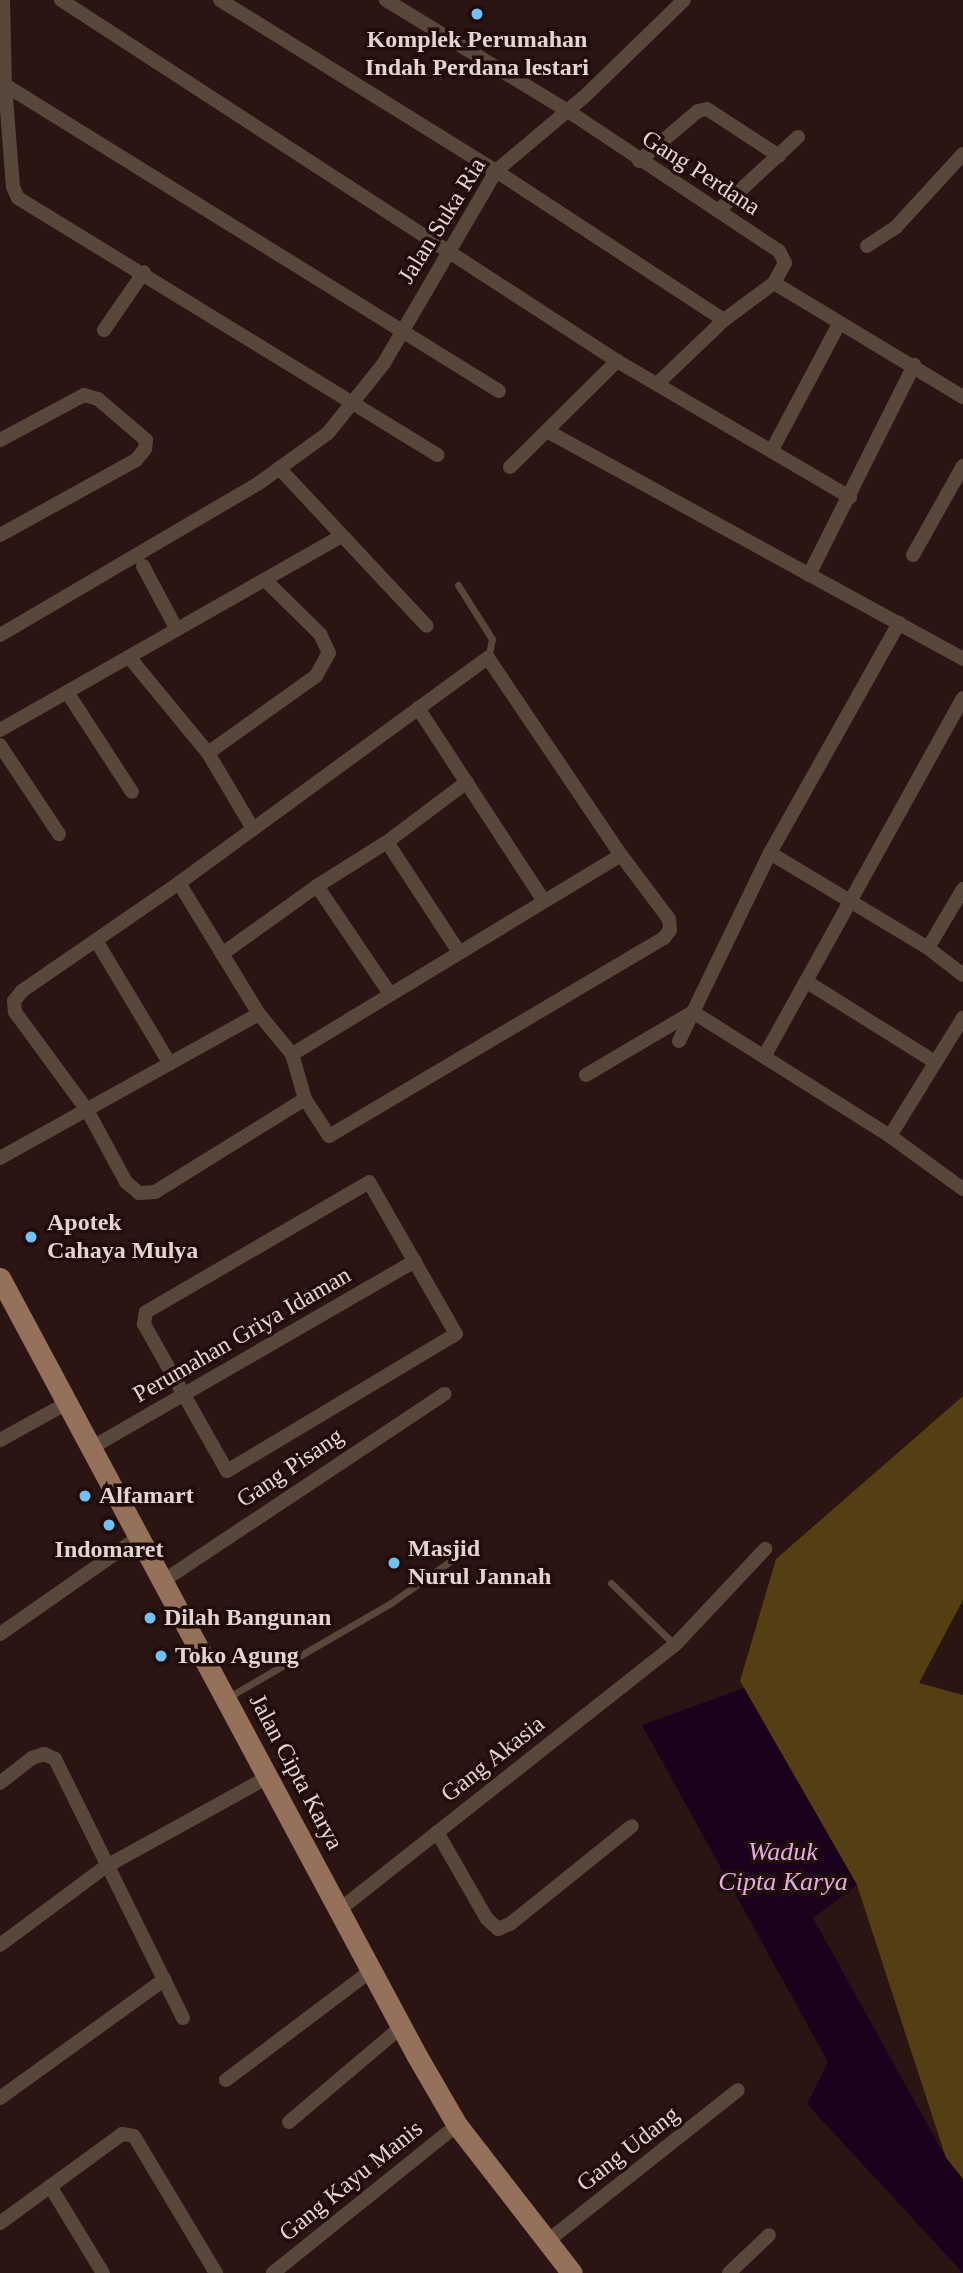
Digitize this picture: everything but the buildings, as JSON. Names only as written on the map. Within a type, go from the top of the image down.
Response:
[{"type":"main road","name":"Jalan Cipta Karya","points":[[1,1281],[401,2026],[457,2125],[545,2243],[572,2273]]},
{"type":"street","points":[[3,0],[5,85],[13,187],[18,198],[144,272],[438,455]]},
{"type":"street","points":[[61,0],[617,361],[850,497]]},
{"type":"street","points":[[220,0],[496,171],[724,320]]},
{"type":"street","name":"Gang Perdana","points":[[386,0],[568,111],[783,255],[785,263],[774,283]]},
{"type":"street","name":"Jalan Suka Ria","points":[[280,467],[328,433],[384,363],[496,171],[568,111],[684,0]]},
{"type":"street","points":[[5,85],[499,391]]},
{"type":"street","points":[[639,161],[698,111],[707,109],[779,156]]},
{"type":"street","points":[[718,211],[797,137]]},
{"type":"street","points":[[867,246],[896,227],[963,154]]},
{"type":"street","points":[[104,330],[144,272]]},
{"type":"street","points":[[657,384],[724,320],[774,283],[963,397]]},
{"type":"street","points":[[772,450],[839,324]]},
{"type":"street","points":[[510,467],[617,361]]},
{"type":"street","points":[[809,575],[914,365]]},
{"type":"street","points":[[0,440],[84,395],[98,399],[146,440],[145,449],[136,460],[0,535]]},
{"type":"street","points":[[547,431],[963,659]]},
{"type":"street","points":[[913,555],[963,466]]},
{"type":"street","points":[[0,635],[280,467],[427,626]]},
{"type":"street","points":[[0,730],[342,536]]},
{"type":"street","points":[[143,566],[177,630]]},
{"type":"street","points":[[208,753],[316,676],[329,653],[320,634],[265,580]]},
{"type":"street","points":[[679,1041],[770,853],[899,623]]},
{"type":"street","points":[[129,657],[208,753],[252,827]]},
{"type":"street","points":[[180,883],[258,1014],[292,1054],[305,1099],[330,1136],[664,938],[670,930],[669,919],[621,855],[488,658],[252,827],[180,883],[22,991],[14,1001],[15,1012],[87,1110],[126,1182],[139,1193],[155,1192],[305,1099]]},
{"type":"street","points":[[67,692],[132,792]]},
{"type":"street","points":[[765,1055],[963,698]]},
{"type":"street","points":[[418,708],[544,901]]},
{"type":"street","points":[[0,745],[60,834]]},
{"type":"street","points":[[222,954],[317,886],[387,842],[467,782]]},
{"type":"street","points":[[387,842],[459,953]]},
{"type":"street","points":[[770,853],[928,948],[963,975]]},
{"type":"street","points":[[292,1054],[621,855]]},
{"type":"street","points":[[317,886],[390,994]]},
{"type":"street","points":[[928,948],[963,888]]},
{"type":"street","points":[[97,942],[170,1064]]},
{"type":"street","points":[[807,982],[936,1062]]},
{"type":"street","points":[[693,1012],[890,1136],[962,1187]]},
{"type":"street","points":[[586,1075],[693,1012]]},
{"type":"street","points":[[0,1158],[258,1014]]},
{"type":"street","points":[[890,1136],[963,1018]]},
{"type":"street","points":[[362,1184],[374,1185],[456,1334],[233,1471],[220,1466],[186,1392],[144,1324],[146,1312],[362,1184]]},
{"type":"street","name":"Perumahan Griya Idaman","points":[[91,1448],[415,1261]]},
{"type":"street","name":"Gang Pisang","points":[[163,1581],[444,1394]]},
{"type":"street","points":[[0,1440],[67,1403]]},
{"type":"street","points":[[0,1634],[139,1537]]},
{"type":"street","name":"Gang Akasia","points":[[339,1910],[675,1645],[765,1549]]},
{"type":"street","points":[[0,1783],[32,1758],[44,1754],[55,1759],[105,1867],[183,2018]]},
{"type":"street","points":[[0,1945],[105,1867],[268,1777]]},
{"type":"street","points":[[437,1832],[487,1919],[498,1929],[510,1924],[632,1826]]},
{"type":"street","points":[[226,2080],[372,1970]]},
{"type":"street","points":[[0,2098],[165,1979]]},
{"type":"street","points":[[289,2122],[401,2026]]},
{"type":"street","name":"Gang Udang","points":[[545,2243],[738,2090]]},
{"type":"street","name":"Gang Kayu Manis","points":[[281,2271],[457,2125]]},
{"type":"street","points":[[0,2223],[122,2134],[134,2136],[216,2273]]},
{"type":"street","points":[[50,2186],[103,2273]]},
{"type":"street","points":[[729,2273],[769,2235]]},
{"type":"lane","points":[[458,585],[492,639],[488,658]]},
{"type":"lane","points":[[227,1698],[391,1603],[459,1555]]},
{"type":"lane","points":[[611,1583],[675,1645]]},
{"type":"shaded area","points":[[963,1396],[963,1600],[919,1683],[963,1695],[963,2179],[946,2158],[857,1885],[740,1681],[776,1559]]},
{"type":"water","name":"Waduk Cipta Karya","points":[[744,1688],[857,1885],[813,1918],[946,2158],[963,2179],[963,2273],[807,2104],[828,2062],[642,1725]]},
{"type":"place","name":"Komplek Perumahan Indah Perdana lestari","points":[[477,14]]},
{"type":"place","name":"Apotek Cahaya Mulya","points":[[31,1237]]},
{"type":"place","name":"Alfamart","points":[[85,1496]]},
{"type":"place","name":"Indomaret","points":[[109,1525]]},
{"type":"place","name":"Masjid Nurul Jannah","points":[[394,1563]]},
{"type":"place","name":"Dilah Bangunan","points":[[150,1618]]},
{"type":"place","name":"Toko Agung","points":[[161,1656]]}]
